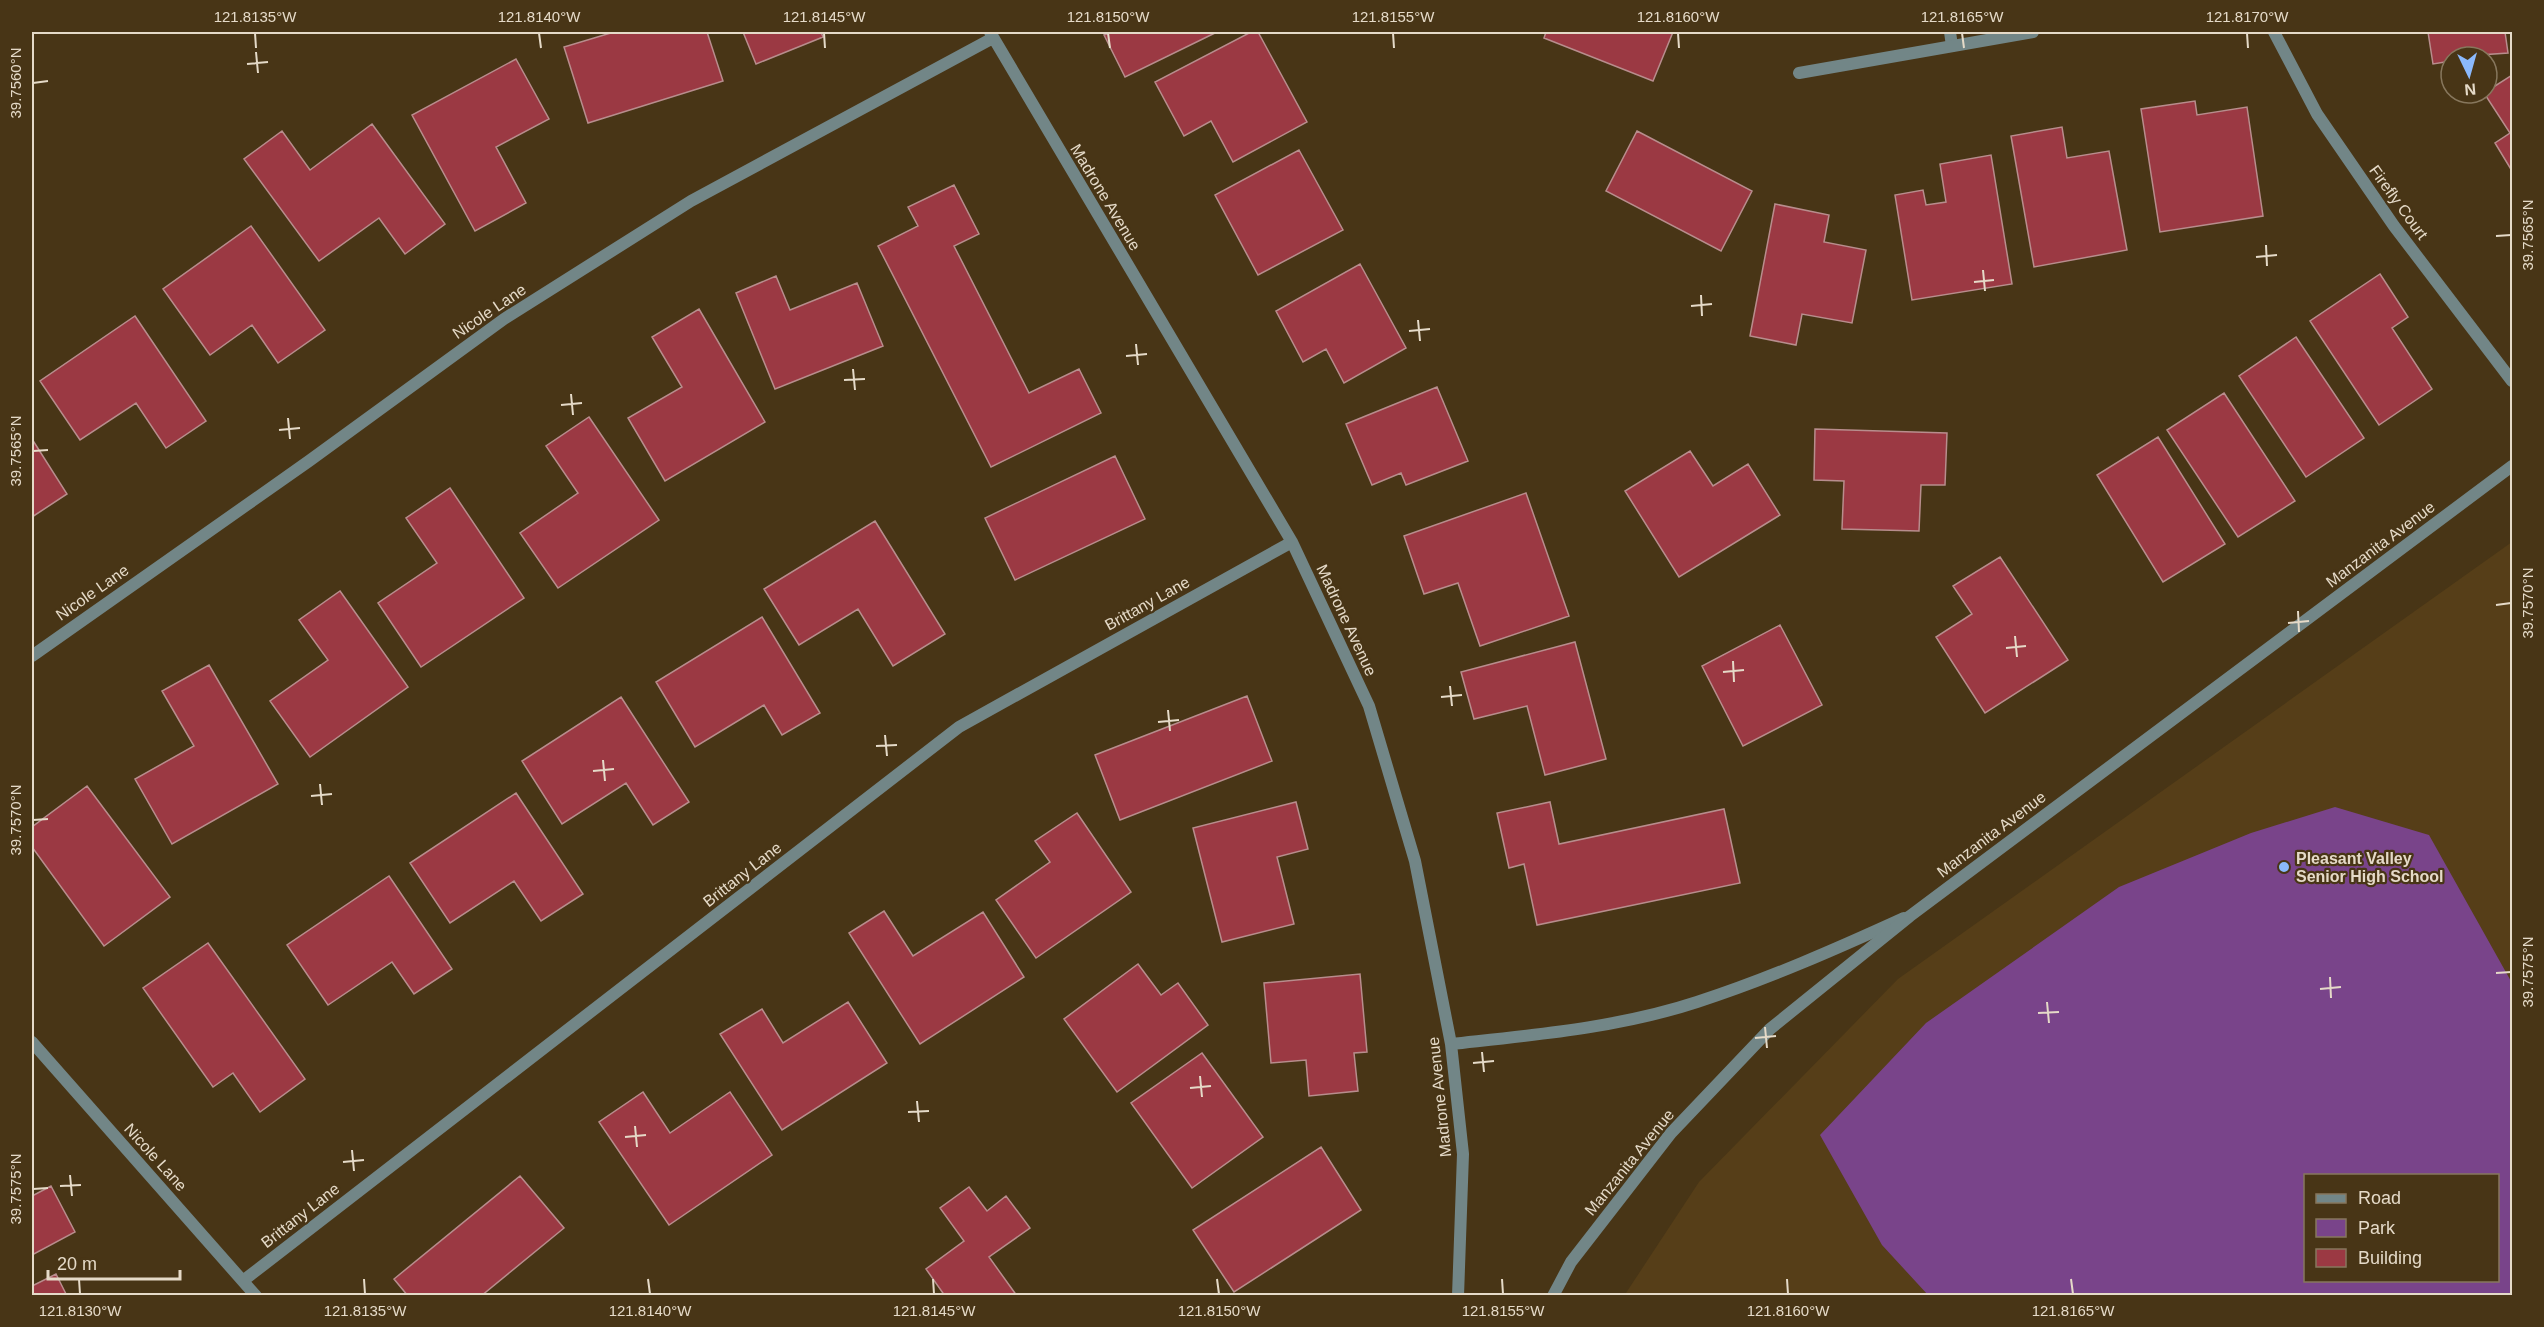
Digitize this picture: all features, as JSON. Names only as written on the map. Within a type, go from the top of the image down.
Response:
[{"type":"street","points":[[1950,32],[1952,46]]},
{"type":"street","points":[[1798,73],[2033,32]]},
{"type":"street","name":"Firefly Court","points":[[2274,32],[2324,124],[2394,226],[2512,381]]},
{"type":"street","name":"Madrone Avenue","points":[[992,35],[1292,542],[1370,706],[1415,861],[1451,1044],[1463,1154],[1458,1296]]},
{"type":"street","name":"Nicole Lane","points":[[32,656],[309,461],[504,319],[691,201],[992,35]]},
{"type":"street","name":"Manzanita Avenue","points":[[1553,1296],[1571,1262],[1671,1132],[1770,1029],[1910,915],[2512,466]]},
{"type":"street","name":"Brittany Lane","points":[[244,1280],[958,727],[1292,542]]},
{"type":"street","points":[[1451,1044],[1579,1029],[1695,1003],[1789,970],[1910,915]]},
{"type":"street","name":"Nicole Lane","points":[[32,1042],[256,1296]]},
{"type":"shaded area","name":"Pleasant Valley Senior High School","points":[[2512,542],[2512,1295],[1624,1296],[1699,1182],[1898,979]]},
{"type":"green space","name":"Pleasant Valley Senior High School","points":[[2335,807],[2429,835],[2512,983],[2512,1295],[1928,1295],[1882,1245],[1820,1135],[1926,1023],[2119,887],[2251,833]]},
{"type":"building","points":[[614,32],[707,32],[723,81],[588,123],[564,47]]},
{"type":"building","points":[[743,32],[821,32],[823,37],[756,64]]},
{"type":"building","points":[[1112,32],[1217,32],[1125,77],[1104,35]]},
{"type":"building","points":[[1251,32],[1258,32],[1307,122],[1233,162],[1211,121],[1184,136],[1155,82]]},
{"type":"building","points":[[1546,32],[1673,32],[1653,81],[1544,38]]},
{"type":"building","points":[[2428,32],[2505,32],[2508,53],[2499,54],[2499,45],[2439,45],[2439,63],[2433,64]]},
{"type":"building","points":[[516,59],[549,119],[496,147],[526,203],[475,231],[412,115]]},
{"type":"building","points":[[2512,75],[2512,171],[2495,143],[2510,133],[2492,105],[2499,105],[2499,83]]},
{"type":"building","points":[[2195,101],[2197,115],[2247,107],[2263,216],[2160,232],[2141,109]]},
{"type":"building","points":[[372,124],[445,224],[405,254],[379,218],[319,261],[244,159],[282,131],[310,170]]},
{"type":"building","points":[[2062,127],[2067,158],[2109,151],[2127,250],[2034,267],[2011,136]]},
{"type":"building","points":[[1637,131],[1752,191],[1721,251],[1606,191]]},
{"type":"building","points":[[1299,150],[1343,230],[1258,275],[1215,195]]},
{"type":"building","points":[[1991,155],[2012,284],[1912,300],[1895,195],[1923,190],[1926,205],[1946,202],[1940,164]]},
{"type":"building","points":[[954,185],[979,234],[954,246],[1029,393],[1079,369],[1101,413],[991,467],[878,246],[918,226],[908,207]]},
{"type":"building","points":[[1775,204],[1829,215],[1824,242],[1866,250],[1852,323],[1802,314],[1796,345],[1750,336]]},
{"type":"building","points":[[251,226],[325,330],[278,363],[252,325],[210,355],[163,289]]},
{"type":"building","points":[[1360,264],[1406,348],[1344,383],[1326,349],[1303,362],[1276,311]]},
{"type":"building","points":[[2380,274],[2408,317],[2392,328],[2432,389],[2379,425],[2310,321]]},
{"type":"building","points":[[776,276],[790,310],[857,283],[883,346],[775,389],[736,293]]},
{"type":"building","points":[[699,309],[765,422],[665,481],[628,418],[682,387],[652,337]]},
{"type":"building","points":[[135,316],[206,421],[166,448],[136,403],[80,440],[40,381]]},
{"type":"building","points":[[2296,337],[2364,438],[2306,477],[2239,376]]},
{"type":"building","points":[[1437,387],[1468,461],[1406,485],[1401,473],[1372,485],[1346,424]]},
{"type":"building","points":[[2224,393],[2295,501],[2238,537],[2167,430]]},
{"type":"building","points":[[589,417],[659,520],[558,588],[520,533],[578,493],[546,446]]},
{"type":"building","points":[[1815,429],[1947,433],[1945,485],[1921,485],[1919,531],[1842,529],[1844,481],[1814,480]]},
{"type":"building","points":[[2158,437],[2225,544],[2163,582],[2097,475]]},
{"type":"building","points":[[32,439],[67,494],[32,517]]},
{"type":"building","points":[[1690,451],[1713,486],[1748,464],[1780,515],[1679,577],[1625,491]]},
{"type":"building","points":[[1115,456],[1145,519],[1015,580],[985,518]]},
{"type":"building","points":[[450,488],[524,598],[421,667],[378,603],[437,563],[406,518]]},
{"type":"building","points":[[1526,493],[1569,616],[1480,646],[1458,583],[1424,594],[1404,536]]},
{"type":"building","points":[[875,521],[945,634],[893,666],[858,609],[799,645],[764,589]]},
{"type":"building","points":[[2000,557],[2068,660],[1985,713],[1936,637],[1972,614],[1953,586]]},
{"type":"building","points":[[340,591],[408,687],[310,757],[270,701],[328,660],[299,620]]},
{"type":"building","points":[[762,617],[820,713],[782,735],[764,705],[695,747],[656,682]]},
{"type":"building","points":[[1780,625],[1822,705],[1743,746],[1702,666]]},
{"type":"building","points":[[1575,642],[1606,759],[1545,775],[1527,706],[1474,719],[1461,672]]},
{"type":"building","points":[[209,665],[278,784],[172,844],[135,779],[194,746],[162,691]]},
{"type":"building","points":[[1247,696],[1272,761],[1120,820],[1095,755]]},
{"type":"building","points":[[621,697],[689,802],[653,825],[626,783],[562,824],[522,761]]},
{"type":"building","points":[[87,786],[170,897],[104,946],[32,847],[32,827]]},
{"type":"building","points":[[516,793],[583,894],[541,921],[514,881],[450,923],[410,863]]},
{"type":"building","points":[[1296,802],[1308,849],[1277,857],[1294,924],[1222,942],[1193,828]]},
{"type":"building","points":[[1550,802],[1559,844],[1724,809],[1740,883],[1537,925],[1524,864],[1509,868],[1497,813]]},
{"type":"building","points":[[1077,813],[1131,892],[1036,958],[996,900],[1050,862],[1035,841]]},
{"type":"building","points":[[389,876],[452,969],[414,994],[392,962],[328,1005],[287,945]]},
{"type":"building","points":[[884,911],[913,956],[983,912],[1024,977],[920,1044],[849,933]]},
{"type":"building","points":[[208,943],[305,1079],[260,1112],[233,1073],[213,1087],[143,988]]},
{"type":"building","points":[[1138,964],[1161,995],[1178,983],[1208,1025],[1117,1092],[1064,1019]]},
{"type":"building","points":[[1360,974],[1367,1052],[1354,1053],[1358,1091],[1309,1096],[1306,1060],[1271,1063],[1264,983]]},
{"type":"building","points":[[848,1002],[887,1063],[782,1130],[720,1034],[762,1009],[783,1043]]},
{"type":"building","points":[[1202,1053],[1263,1137],[1192,1188],[1131,1103]]},
{"type":"building","points":[[643,1092],[670,1133],[730,1092],[772,1155],[669,1225],[599,1122]]},
{"type":"building","points":[[1321,1147],[1361,1210],[1234,1292],[1193,1230]]},
{"type":"building","points":[[520,1176],[564,1228],[481,1296],[408,1296],[394,1279]]},
{"type":"building","points":[[51,1186],[75,1232],[32,1255],[32,1196]]},
{"type":"building","points":[[969,1187],[987,1211],[1006,1196],[1030,1228],[989,1257],[1017,1296],[945,1296],[926,1269],[964,1241],[940,1208]]},
{"type":"building","points":[[56,1274],[67,1296],[32,1296],[32,1286]]},
{"type":"place","name":"Pleasant Valley Senior High School","points":[[2284,867]]}]
